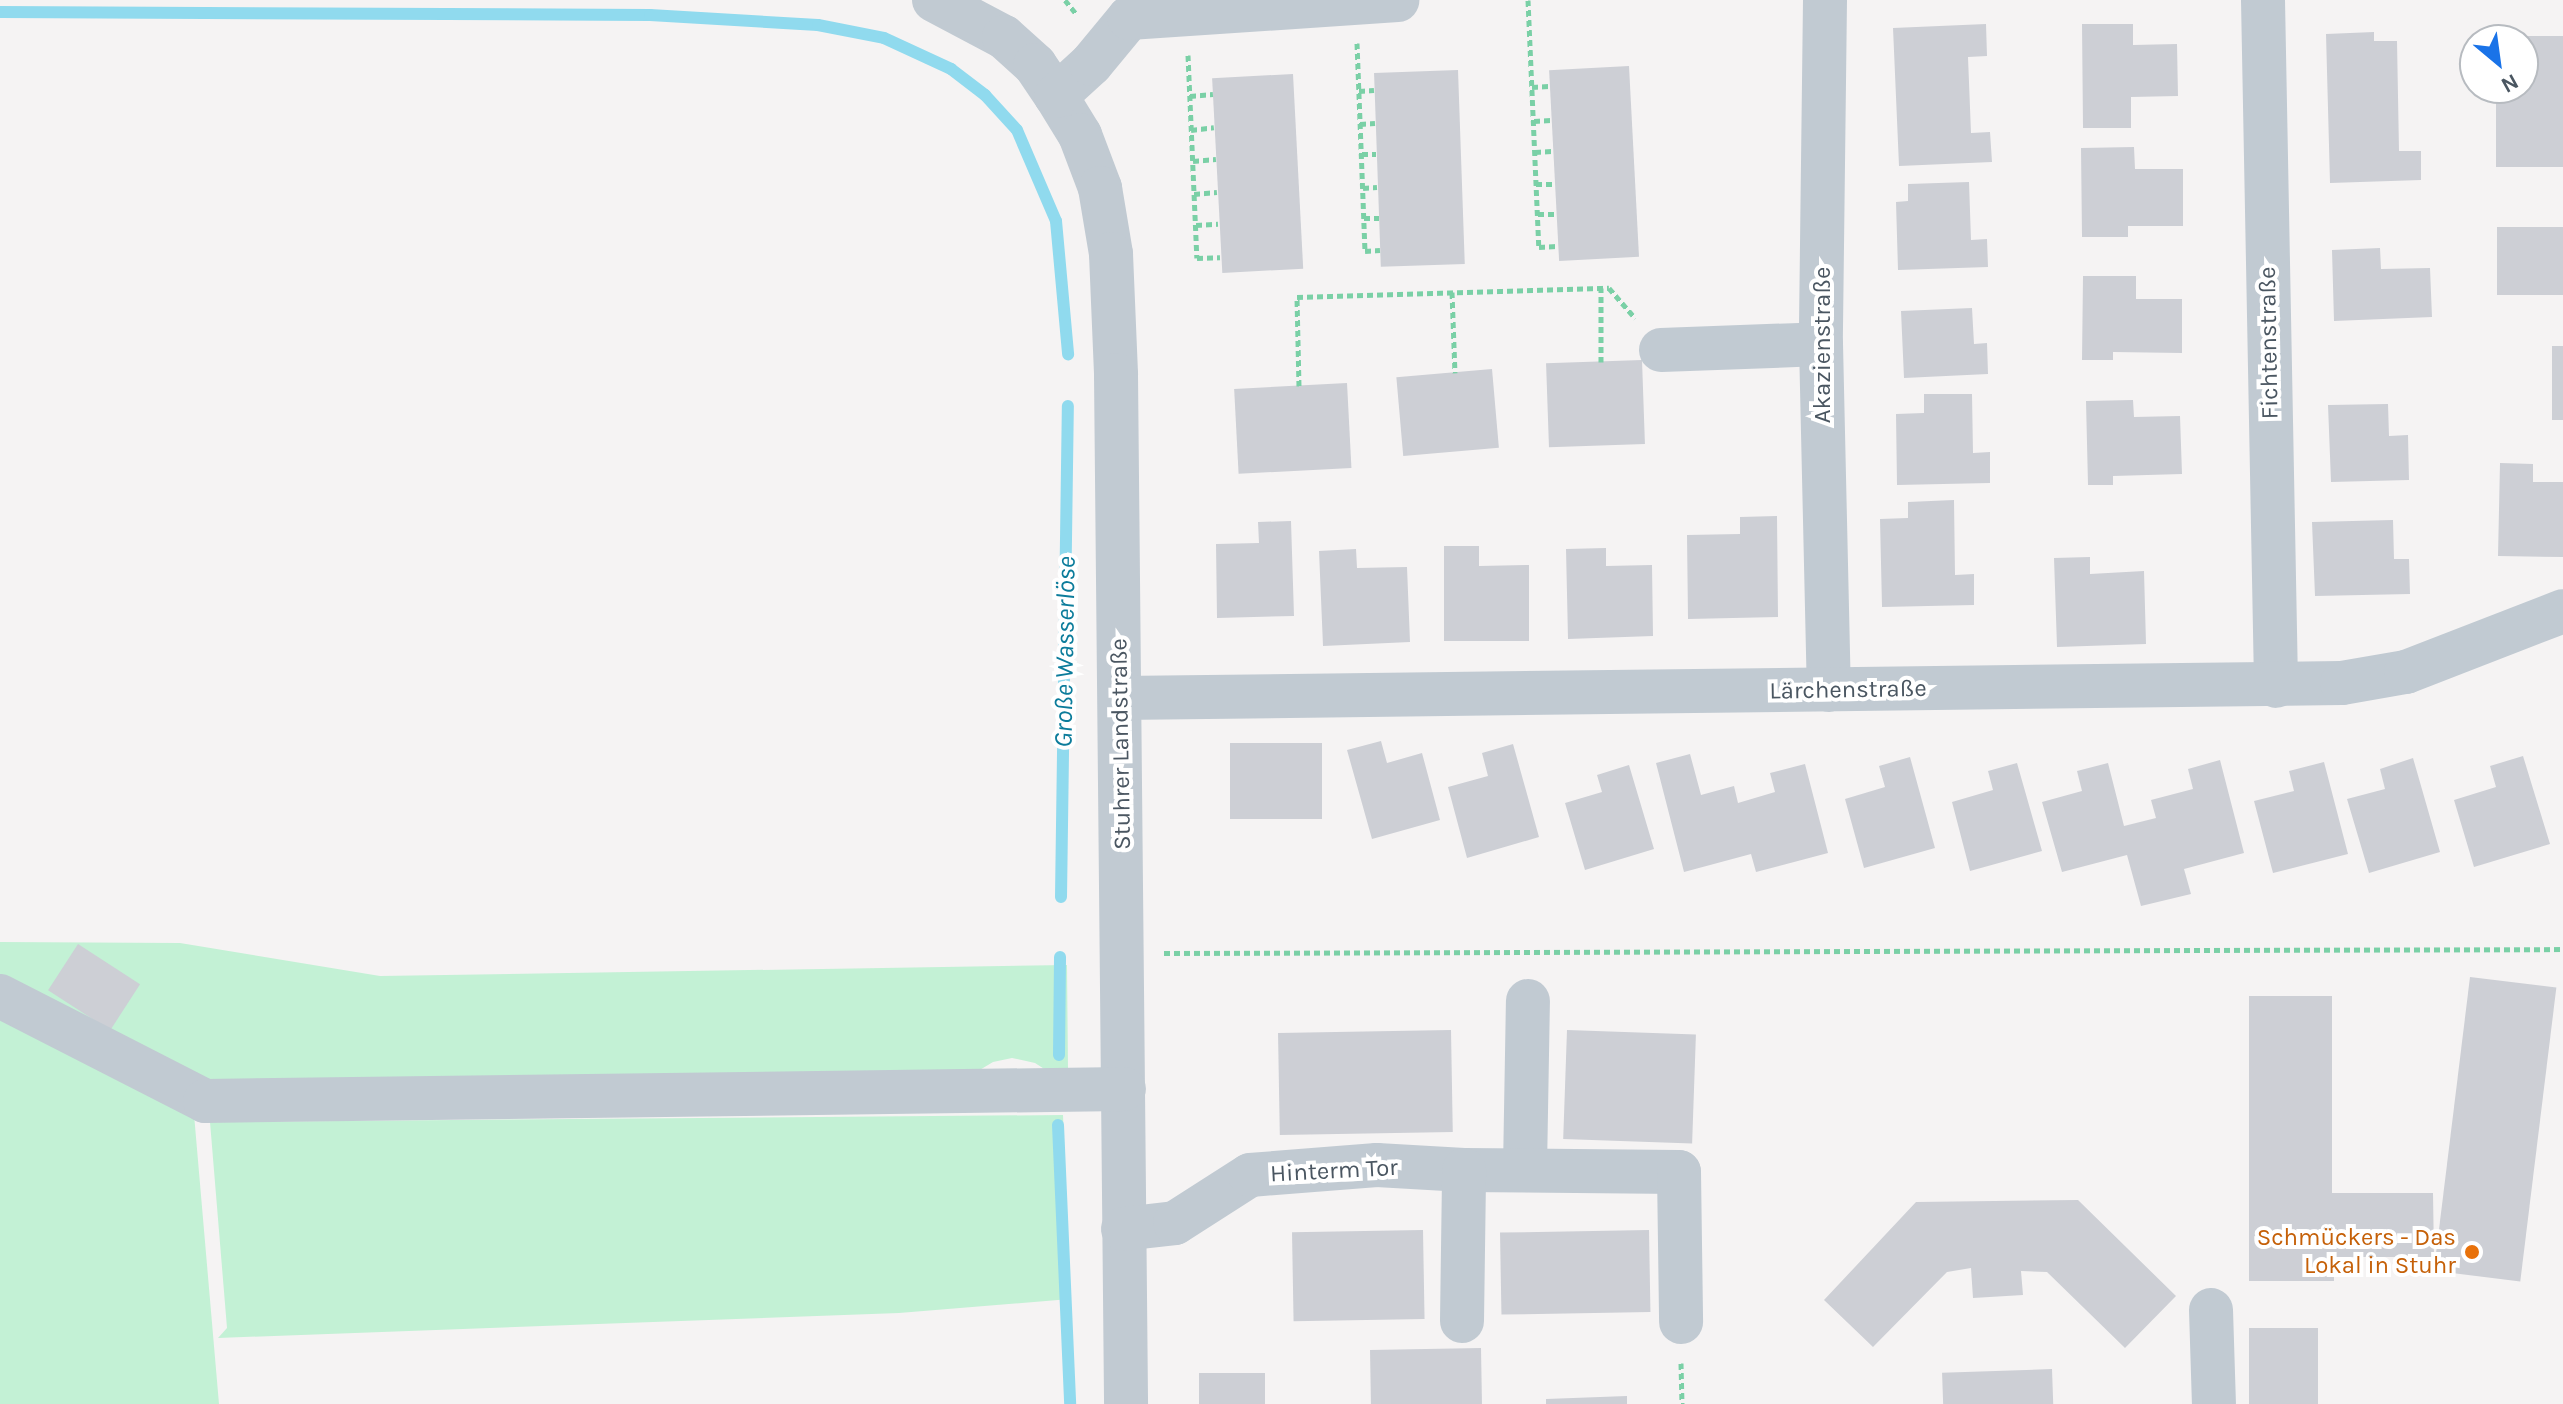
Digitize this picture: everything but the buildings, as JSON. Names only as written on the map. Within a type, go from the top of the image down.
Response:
[{"type":"street","name":"Stuhrer Landstraße","points":[[934,0],[1004,37],[1035,65],[1080,135],[1100,188],[1111,254],[1115,312],[1126,1404]]},
{"type":"street","name":"Akazienstraße","points":[[1825,0],[1821,344],[1829,690]]},
{"type":"street","name":"Fichtenstraße","points":[[2263,0],[2276,686]]},
{"type":"street","points":[[1056,96],[1083,72],[1129,9],[1186,14],[1376,1]]},
{"type":"street","points":[[1661,350],[1821,344]]},
{"type":"street","name":"Lärchenstraße","points":[[1120,698],[2342,683],[2406,672],[2563,611]]},
{"type":"street","points":[[0,996],[205,1101],[1124,1089]]},
{"type":"street","points":[[1525,1169],[1528,1001]]},
{"type":"street","name":"Hinterm Tor","points":[[1123,1229],[1175,1223],[1250,1175],[1377,1165],[1464,1170],[1679,1172],[1681,1322]]},
{"type":"street","points":[[1462,1321],[1464,1170]]},
{"type":"street","points":[[2211,1310],[2214,1404]]},
{"type":"path","points":[[1528,0],[1539,247],[1557,246]]},
{"type":"path","points":[[1376,1],[1359,91],[1365,251],[1380,250]]},
{"type":"path","points":[[1186,14],[1197,258],[1220,257]]},
{"type":"path","points":[[1532,87],[1549,86]]},
{"type":"path","points":[[1359,91],[1374,90]]},
{"type":"path","points":[[1190,96],[1213,94]]},
{"type":"path","points":[[1534,121],[1551,120]]},
{"type":"path","points":[[1360,124],[1375,123]]},
{"type":"path","points":[[1191,130],[1214,127]]},
{"type":"path","points":[[1535,152],[1552,151]]},
{"type":"path","points":[[1362,154],[1376,154]]},
{"type":"path","points":[[1193,161],[1216,159]]},
{"type":"path","points":[[1536,184],[1554,184]]},
{"type":"path","points":[[1363,188],[1377,187]]},
{"type":"path","points":[[1194,194],[1217,192]]},
{"type":"path","points":[[1538,214],[1555,214]]},
{"type":"path","points":[[1364,218],[1379,218]]},
{"type":"path","points":[[1196,225],[1218,224]]},
{"type":"path","points":[[1601,288],[1601,362]]},
{"type":"path","points":[[1299,386],[1297,297],[1609,288],[1661,350]]},
{"type":"path","points":[[1452,292],[1455,373]]},
{"type":"path","points":[[1123,954],[2563,949]]},
{"type":"green space","points":[[0,942],[180,943],[380,976],[1067,965],[1068,1068],[1049,1072],[1035,1063],[1012,1058],[993,1062],[968,1077],[192,1091],[219,1404],[0,1404]]},
{"type":"green space","points":[[1063,1115],[1070,1299],[899,1313],[218,1338],[227,1328],[210,1122]]},
{"type":"waterway","points":[[0,12],[650,15],[818,25],[884,38],[951,69],[985,95],[1017,130],[1056,221],[1068,354]]},
{"type":"waterway","name":"Große Wasserlöse","points":[[1061,897],[1068,406]]},
{"type":"waterway","name":"Große Wasserlöse","points":[[1059,1055],[1060,957]]},
{"type":"waterway","name":"Große Wasserlöse","points":[[1058,1125],[1070,1404]]},
{"type":"place","name":"Schmückers - Das Lokal in Stuhr","points":[[2472,1252]]}]
